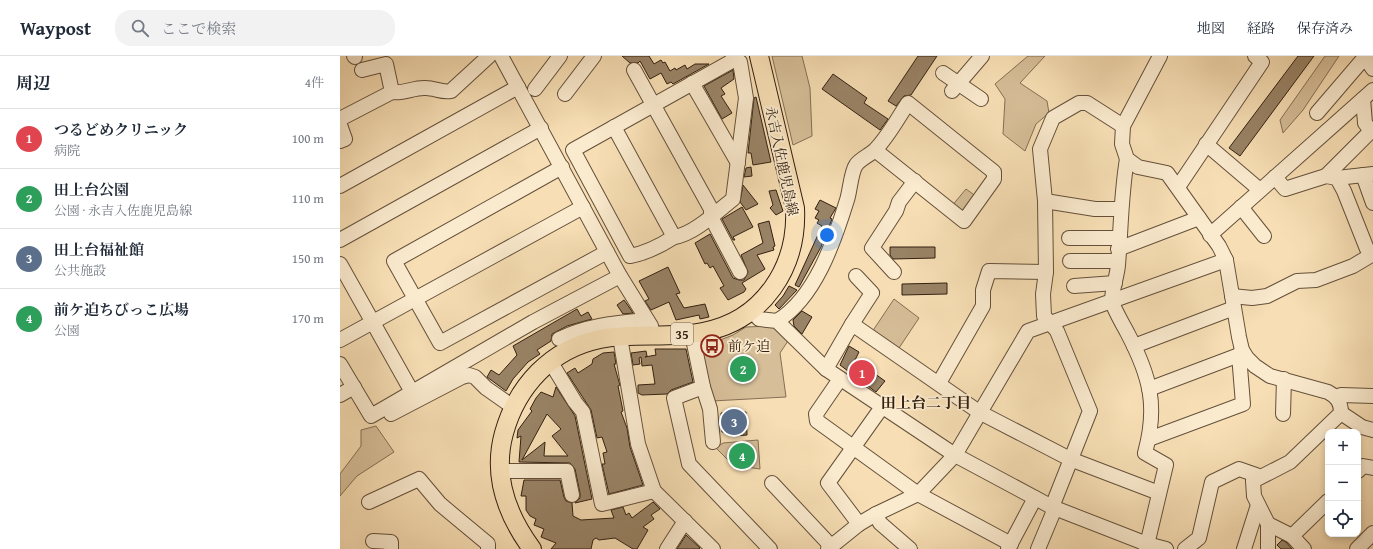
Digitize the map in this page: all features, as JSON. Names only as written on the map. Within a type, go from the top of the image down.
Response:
[{"type":"main road","name":"永吉入佐鹿児島線","points":[[532,549],[511,515],[502,491],[500,472],[502,438],[513,407],[534,375],[550,361],[582,344],[600,339],[620,337],[650,328],[692,334],[725,325],[742,317],[773,288],[786,266],[796,224],[792,193],[759,56]]},
{"type":"street","points":[[340,119],[392,92],[400,94],[426,88],[443,93],[451,92],[489,56]]},
{"type":"street","points":[[501,56],[620,276],[650,328]]},
{"type":"street","points":[[535,89],[560,56]]},
{"type":"street","points":[[565,94],[594,56]]},
{"type":"street","points":[[955,88],[982,56]]},
{"type":"street","points":[[1147,547],[1166,465],[1145,453],[1149,438],[1152,411],[1150,389],[1144,365],[1112,302],[1127,159],[1122,144],[1123,126],[1160,56]]},
{"type":"street","points":[[1178,187],[1262,62],[1255,56]]},
{"type":"street","points":[[1317,113],[1365,57],[1373,69]]},
{"type":"street","points":[[734,58],[740,62],[746,98],[733,199],[711,217],[680,236],[674,237],[660,246],[640,254],[630,256],[573,150],[692,83],[734,58]]},
{"type":"street","points":[[362,70],[386,64],[392,92]]},
{"type":"street","points":[[634,70],[711,209],[711,217],[740,272]]},
{"type":"street","points":[[943,73],[955,88],[982,99]]},
{"type":"street","points":[[692,83],[738,163]]},
{"type":"street","points":[[340,186],[518,87]]},
{"type":"street","points":[[1331,177],[1371,132],[1365,123],[1368,94]]},
{"type":"street","points":[[1210,235],[1368,94]]},
{"type":"street","points":[[778,322],[794,309],[805,296],[821,267],[835,235],[848,199],[856,165],[875,150],[908,103],[994,172],[994,179],[964,222],[875,150]]},
{"type":"street","points":[[1038,549],[1053,513],[1052,507],[1070,459],[1090,411],[1057,332],[1044,316],[1043,294],[1046,272],[1045,200],[1040,149],[1053,118],[1079,103],[1087,103],[1123,126]]},
{"type":"street","points":[[340,125],[345,139],[340,141]]},
{"type":"street","points":[[614,127],[674,237]]},
{"type":"street","points":[[340,240],[541,128]]},
{"type":"street","points":[[1206,144],[1260,190]]},
{"type":"street","points":[[1127,159],[1138,167],[1167,173],[1178,187],[1226,260],[1241,353],[1243,404],[1149,438]]},
{"type":"street","points":[[562,167],[394,261],[440,343],[607,252]]},
{"type":"street","points":[[1275,177],[1285,189],[1331,177],[1368,174],[1373,203]]},
{"type":"street","points":[[1134,346],[1233,302],[1267,296],[1296,281],[1316,280],[1353,266],[1370,252],[1344,191],[1331,177]]},
{"type":"street","points":[[894,272],[872,248],[896,211],[899,202],[915,182]]},
{"type":"street","points":[[1045,200],[1095,209],[1121,209]]},
{"type":"street","points":[[340,340],[583,207]]},
{"type":"street","points":[[1241,207],[1264,236]]},
{"type":"street","points":[[1070,261],[1118,249],[1199,218]]},
{"type":"street","points":[[1069,238],[1118,249]]},
{"type":"street","points":[[772,483],[829,548],[859,524],[876,514],[918,494],[955,455],[1028,331],[1226,260]]},
{"type":"street","points":[[340,264],[412,392]]},
{"type":"street","points":[[939,383],[983,306],[983,290],[989,271],[1046,272]]},
{"type":"street","points":[[371,416],[533,322],[620,276]]},
{"type":"street","points":[[826,368],[872,293],[856,276]]},
{"type":"street","points":[[1074,286],[1115,283]]},
{"type":"street","points":[[751,309],[759,319],[778,322],[826,368],[955,455],[1052,507],[1147,547],[1166,549]]},
{"type":"street","points":[[559,339],[586,328],[609,323],[650,328]]},
{"type":"street","points":[[852,324],[979,412],[1070,459],[1159,493]]},
{"type":"street","points":[[692,334],[703,387],[710,409],[713,442]]},
{"type":"street","points":[[620,337],[638,444],[654,491],[713,549]]},
{"type":"street","points":[[1241,353],[1255,366],[1270,376],[1328,392],[1336,397],[1341,406],[1342,413],[1362,427],[1373,430]]},
{"type":"street","points":[[1150,389],[1241,353]]},
{"type":"street","points":[[550,361],[575,402],[583,412],[602,504],[654,491]]},
{"type":"street","points":[[340,364],[371,416],[376,421],[462,377],[469,375],[475,377],[486,388],[513,407]]},
{"type":"street","points":[[840,378],[816,414],[817,421],[918,494],[1009,547],[1035,498]]},
{"type":"street","points":[[1283,414],[1284,379]]},
{"type":"street","points":[[340,395],[354,387]]},
{"type":"street","points":[[703,387],[674,398],[689,464],[770,549]]},
{"type":"street","points":[[1336,397],[1341,395],[1373,396]]},
{"type":"street","points":[[859,524],[828,483],[882,407]]},
{"type":"street","points":[[1268,549],[1268,524],[1252,489],[1253,481],[1259,476],[1290,462],[1342,413]]},
{"type":"street","points":[[1361,468],[1363,466],[1373,468]]},
{"type":"street","points":[[1185,549],[1199,538],[1212,482],[1239,469],[1259,476]]},
{"type":"street","points":[[500,472],[567,471],[572,495]]},
{"type":"street","points":[[368,502],[419,479],[440,504],[488,544],[488,549]]},
{"type":"street","points":[[1292,536],[1325,504]]},
{"type":"street","points":[[1244,549],[1258,505]]},
{"type":"street","points":[[876,514],[880,523],[910,549]]},
{"type":"street","points":[[666,549],[685,522]]},
{"type":"street","points":[[1268,524],[1292,536],[1304,549]]},
{"type":"street","points":[[1357,549],[1373,533]]},
{"type":"street","points":[[374,541],[391,542],[391,549]]},
{"type":"shaded area","points":[[772,56],[802,56],[810,88],[812,136],[793,145]]},
{"type":"shaded area","points":[[1028,56],[1045,56],[1020,83],[1047,101],[1049,113],[1036,124],[1025,151],[1003,134],[1005,99],[995,84]]},
{"type":"shaded area","points":[[1325,56],[1339,56],[1303,110],[1283,133],[1280,120]]},
{"type":"shaded area","points":[[966,189],[977,197],[965,216],[951,207]]},
{"type":"shaded area","points":[[894,299],[919,318],[899,348],[872,332]]},
{"type":"shaded area","points":[[772,326],[788,341],[780,353],[786,397],[712,401],[698,345],[715,342],[733,335],[746,327]]},
{"type":"shaded area","points":[[376,426],[394,452],[357,476],[340,496],[340,474],[361,446],[361,430]]},
{"type":"shaded area","points":[[758,440],[760,469],[733,465],[716,448],[723,443]]},
{"type":"building","points":[[622,56],[649,56],[654,64],[661,60],[663,63],[665,62],[670,71],[675,68],[676,70],[685,65],[687,69],[695,64],[709,64],[673,84],[671,82],[667,84],[661,73],[650,79],[640,61],[638,63],[630,63]]},
{"type":"building","points":[[918,56],[937,56],[911,95],[904,96],[896,106],[888,101]]},
{"type":"building","points":[[1298,56],[1314,56],[1240,156],[1229,148]]},
{"type":"building","points":[[733,70],[734,79],[721,88],[725,94],[721,96],[732,113],[722,119],[704,86]]},
{"type":"building","points":[[833,74],[867,98],[864,103],[888,119],[880,130],[822,89]]},
{"type":"building","points":[[756,97],[771,162],[753,165],[751,153],[748,153],[754,98]]},
{"type":"building","points":[[751,167],[752,176],[744,177],[746,168]]},
{"type":"building","points":[[743,185],[758,204],[746,210],[740,202]]},
{"type":"building","points":[[776,190],[783,211],[776,215],[770,208],[773,205],[769,191]]},
{"type":"building","points":[[820,200],[836,208],[830,218],[832,219],[821,247],[799,287],[795,285],[822,226],[817,223],[819,220],[815,218],[819,211],[815,209]]},
{"type":"building","points":[[742,207],[753,227],[733,237],[735,240],[733,240],[722,219]]},
{"type":"building","points":[[769,221],[775,246],[773,247],[774,250],[757,255],[765,269],[742,283],[746,289],[744,292],[728,300],[720,288],[724,286],[713,266],[710,268],[707,263],[705,264],[695,243],[710,234],[733,278],[744,280],[748,272],[741,255],[763,243],[758,224]]},
{"type":"building","points":[[890,247],[935,247],[935,258],[893,259],[890,255]]},
{"type":"building","points":[[668,267],[680,293],[676,294],[684,308],[705,304],[709,317],[700,319],[699,315],[676,320],[669,302],[651,310],[645,301],[649,299],[639,281]]},
{"type":"building","points":[[947,283],[947,294],[902,295],[902,284]]},
{"type":"building","points":[[789,286],[797,290],[779,309],[775,305]]},
{"type":"building","points":[[624,300],[633,313],[623,314],[617,305]]},
{"type":"building","points":[[577,309],[581,316],[588,312],[592,319],[567,326],[552,334],[551,341],[537,350],[540,354],[528,362],[513,379],[506,391],[487,377],[491,370],[499,375],[517,355],[513,346]]},
{"type":"building","points":[[802,311],[812,317],[802,334],[794,326],[793,320]]},
{"type":"building","points":[[849,346],[859,352],[855,360],[885,381],[876,392],[840,365]]},
{"type":"building","points":[[655,349],[686,349],[693,382],[671,390],[667,394],[642,395],[638,393],[638,385],[655,384],[652,365],[642,366],[641,357],[639,358],[640,364],[633,365],[631,353],[646,351],[647,356],[645,357],[656,355]]},
{"type":"building","points":[[614,352],[616,364],[614,364],[620,385],[618,386],[623,411],[621,412],[627,428],[630,447],[643,485],[609,494],[602,464],[605,464],[603,453],[607,452],[602,437],[597,438],[591,410],[567,373],[575,368],[578,373],[592,364],[593,359],[603,353]]},
{"type":"building","points":[[556,387],[575,416],[592,499],[575,503],[580,498],[580,493],[575,469],[570,463],[519,462],[521,436],[517,438],[518,430],[532,411],[530,409],[541,392],[553,397]],"holes":[[[547,414],[561,429],[552,436],[568,456],[544,456],[545,442],[522,460]]]},
{"type":"building","points":[[746,412],[747,435],[732,436],[732,432],[722,432],[721,413]]},
{"type":"building","points":[[524,480],[560,480],[566,501],[572,503],[573,516],[581,520],[614,518],[611,510],[623,507],[626,515],[629,513],[632,518],[653,502],[660,509],[651,515],[654,519],[643,527],[648,530],[637,549],[633,549],[615,538],[599,540],[596,538],[593,540],[591,549],[551,549],[556,543],[541,537],[544,529],[534,525],[536,519],[530,516],[526,510],[526,496],[521,496]]},
{"type":"building","points":[[686,535],[700,548],[699,549],[677,549]]},
{"type":"building","points":[[1282,540],[1292,549],[1281,549],[1277,545]]},
{"type":"place","name":"前ケ迫","points":[[712,346]]},
{"type":"place","name":"田上台公園","points":[[743,369]]},
{"type":"place","name":"つるどめクリニック","points":[[862,373]]},
{"type":"place","name":"田上台福祉館","points":[[734,422]]},
{"type":"place","name":"前ケ迫ちびっこ広場","points":[[742,456]]},
{"type":"district","name":"田上台二丁目","points":[[926,403]]}]
